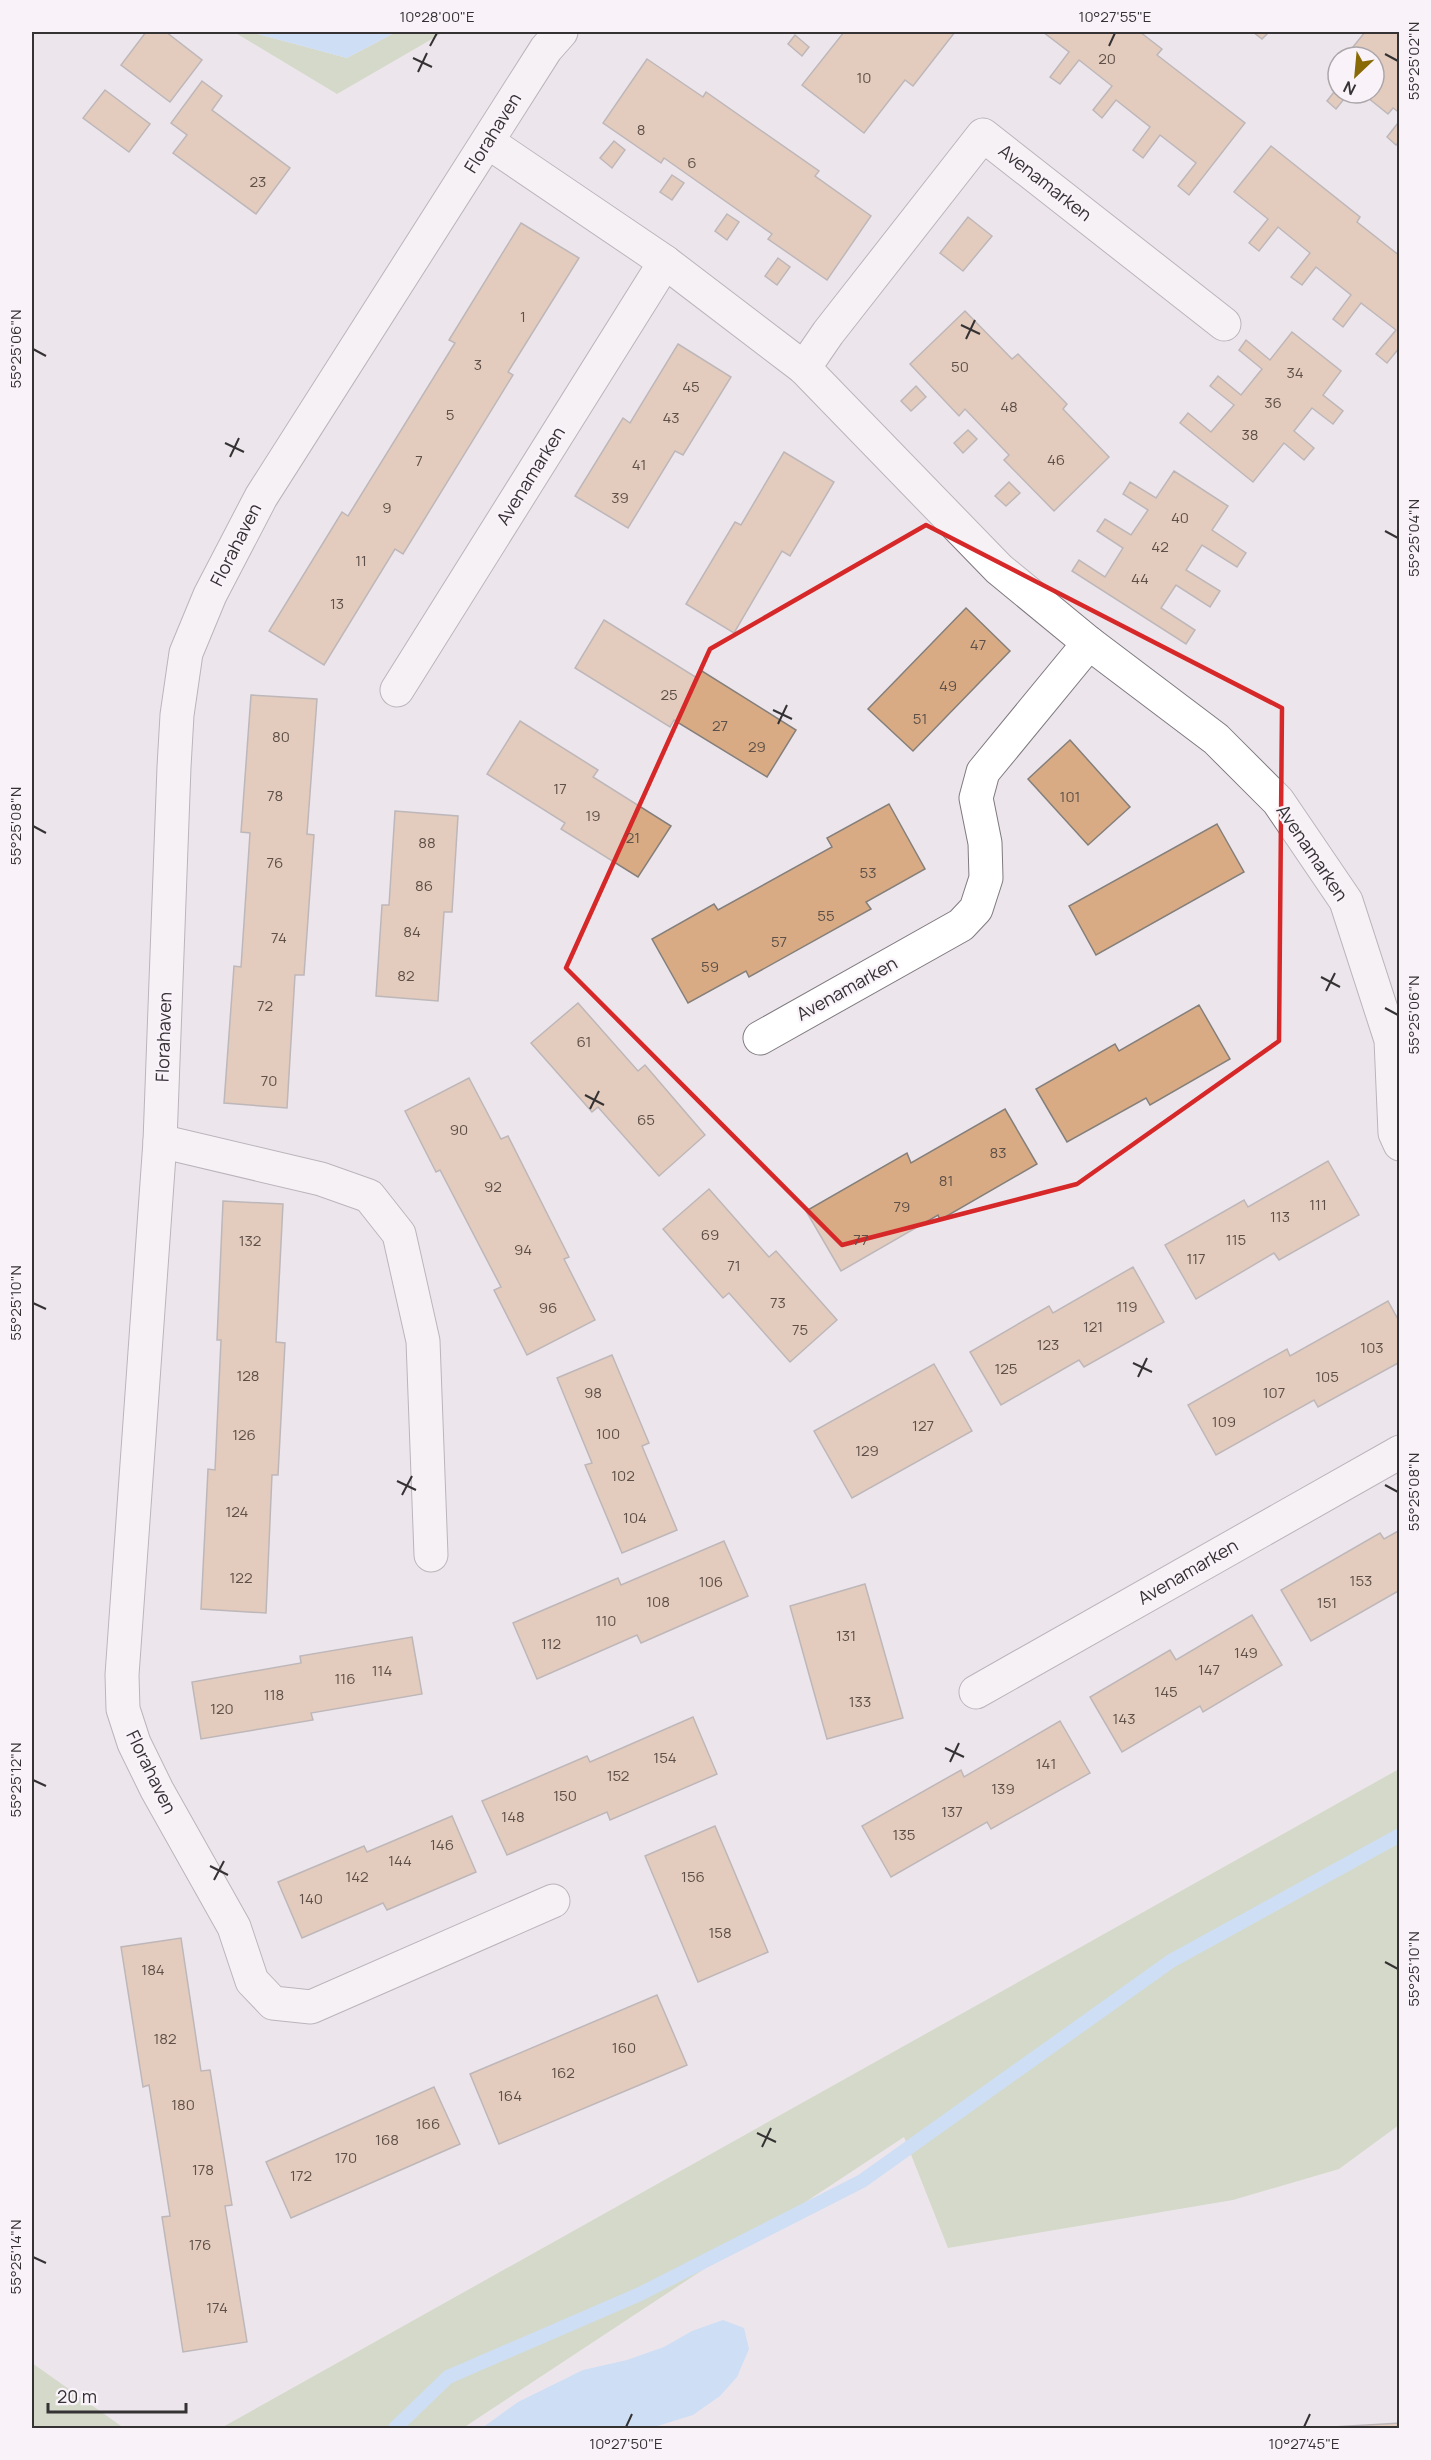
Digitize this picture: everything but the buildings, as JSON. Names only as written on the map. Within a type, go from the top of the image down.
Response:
[{"type":"street","name":"Florahaven","points":[[554,1901],[310,2007],[273,2003],[252,1981],[234,1927],[157,1790],[134,1743],[123,1709],[122,1674],[160,1141],[175,746],[186,653],[210,595],[261,497],[546,49],[561,32]]},
{"type":"street","name":"Avenamarken","points":[[804,368],[828,333],[983,135],[1224,324]]},
{"type":"street","name":"Avenamarken","points":[[488,142],[665,262],[804,368],[999,569],[1089,643],[1216,739],[1278,801],[1346,901],[1395,1040],[1395,1133],[1400,1144]]},
{"type":"street","name":"Avenamarken","points":[[397,690],[665,262]]},
{"type":"street","name":"Avenamarken","points":[[760,1038],[961,925],[976,909],[986,878],[986,843],[976,798],[983,772],[1089,643]]},
{"type":"street","points":[[160,1141],[321,1179],[369,1196],[399,1234],[423,1341],[430,1555]]},
{"type":"street","name":"Avenamarken","points":[[976,1692],[1400,1452]]},
{"type":"highlighted area","points":[[926,525],[1282,708],[1279,1041],[1077,1184],[842,1245],[566,968],[710,649]]},
{"type":"green space","points":[[234,32],[250,32],[347,58],[396,32],[444,32],[337,94]]},
{"type":"green space","points":[[1399,1769],[1399,2125],[1339,2169],[1233,2200],[948,2248],[904,2137],[463,2428],[221,2428]]},
{"type":"green space","points":[[32,2363],[124,2428],[32,2428]]},
{"type":"water","points":[[250,32],[396,32],[347,58]]},
{"type":"water","points":[[723,2320],[744,2328],[749,2349],[737,2377],[720,2396],[693,2415],[651,2428],[482,2428],[518,2402],[583,2370],[627,2360],[664,2347],[692,2331]]},
{"type":"waterway","points":[[395,2428],[448,2377],[640,2294],[862,2181],[1171,1961],[1400,1835]]}]
